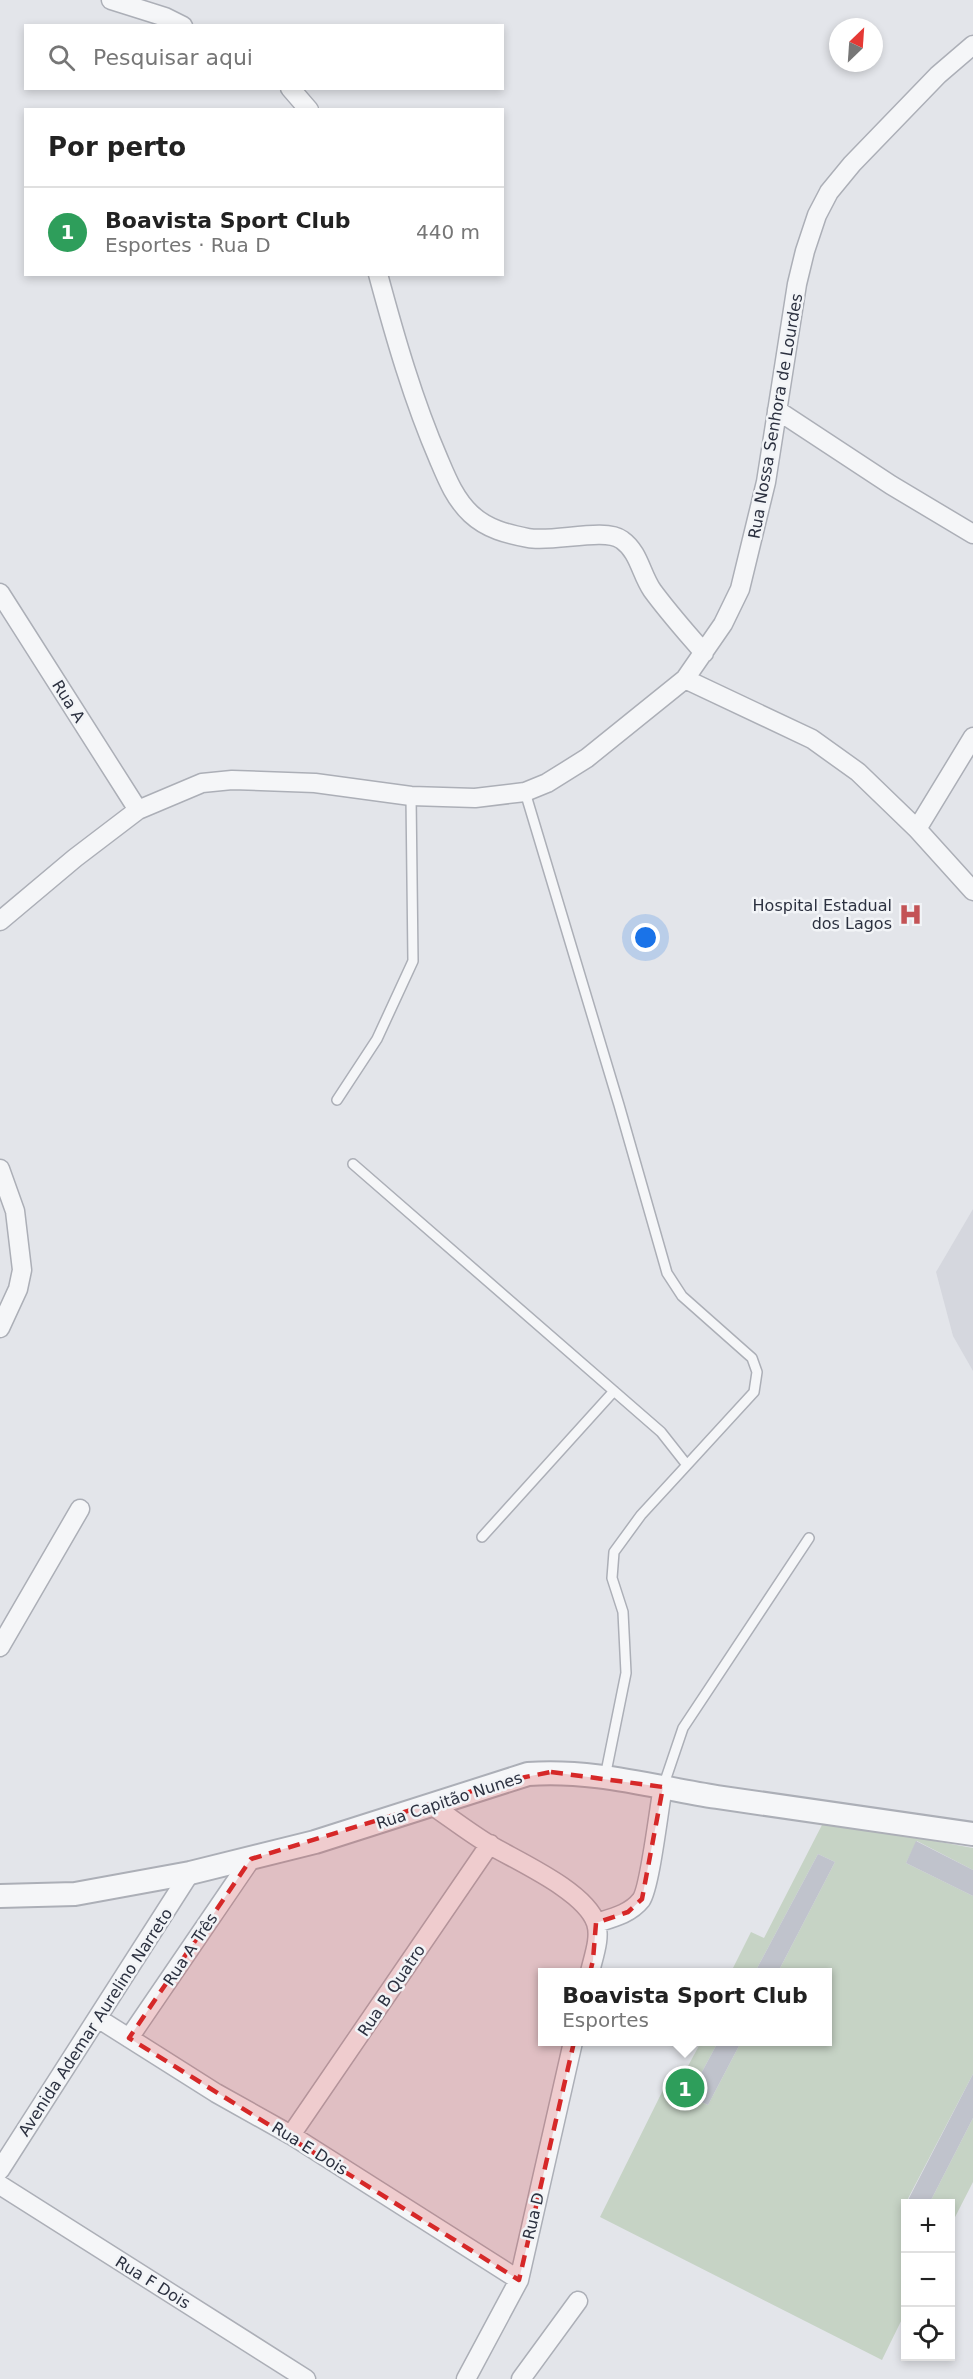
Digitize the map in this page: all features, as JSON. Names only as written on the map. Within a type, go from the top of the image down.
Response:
[{"type":"street","points":[[111,0],[165,17],[179,24]]},
{"type":"street","name":"Rua Nossa Senhora de Lourdes","points":[[0,921],[75,858],[138,810],[202,783],[232,780],[315,783],[411,795],[475,798],[525,792],[547,783],[587,758],[685,679],[723,624],[741,589],[766,482],[797,284],[805,251],[821,207],[829,192],[852,164],[938,75],[973,45]]},
{"type":"street","points":[[292,90],[307,108]]},
{"type":"street","points":[[379,276],[394,335],[429,437],[450,484],[471,514],[493,528],[533,539],[608,534],[621,539],[635,554],[651,587],[704,653]]},
{"type":"street","points":[[777,410],[891,485],[973,534]]},
{"type":"street","name":"Rua A","points":[[0,594],[138,810]]},
{"type":"street","points":[[685,679],[812,739],[858,772],[917,830],[973,891]]},
{"type":"street","points":[[917,830],[973,737]]},
{"type":"street","points":[[0,1169],[15,1212],[9,1235],[22,1254],[22,1270],[18,1289],[0,1328]]},
{"type":"street","points":[[0,1647],[80,1509]]},
{"type":"street","name":"Rua Capitão Nunes","points":[[0,1896],[75,1894],[190,1873],[315,1842],[528,1774],[551,1772],[605,1777],[715,1797],[973,1834]]},
{"type":"street","points":[[596,1923],[628,1912],[642,1899],[663,1787]]},
{"type":"street","points":[[433,1806],[489,1844],[581,1900],[596,1923],[598,1934],[591,1968]]},
{"type":"street","name":"Rua B Quatro","points":[[291,2135],[489,1844]]},
{"type":"street","name":"Rua A Três","points":[[129,2038],[251,1859]]},
{"type":"street","name":"Avenida Ademar Aurelino Narreto","points":[[0,2170],[99,2019],[190,1873]]},
{"type":"street","name":"Rua E Dois","points":[[99,2019],[216,2093],[291,2135],[519,2280]]},
{"type":"street","name":"Rua D","points":[[466,2379],[519,2280],[572,2046]]},
{"type":"street","name":"Rua F Dois","points":[[0,2185],[306,2379]]},
{"type":"street","points":[[521,2379],[578,2301]]},
{"type":"lane","points":[[525,792],[667,1273],[682,1296],[752,1358],[757,1372],[754,1392],[641,1515],[614,1552],[612,1578],[623,1612],[626,1673],[605,1777]]},
{"type":"lane","points":[[337,1100],[377,1040],[413,961],[411,795]]},
{"type":"lane","points":[[353,1164],[661,1432],[687,1465]]},
{"type":"lane","points":[[482,1537],[614,1391]]},
{"type":"lane","points":[[663,1787],[683,1728],[809,1538]]},
{"type":"highlighted area","points":[[551,1772],[663,1787],[642,1899],[628,1912],[596,1923],[593,1960],[519,2280],[129,2038],[251,1859],[505,1781]]},
{"type":"shaded area","points":[[973,1209],[973,1371],[953,1336],[936,1272]]},
{"type":"green space","points":[[824,1821],[973,1848],[973,1870],[917,1841],[906,1863],[973,1896],[973,2074],[908,2199],[901,2199],[901,2321],[882,2360],[600,2217],[665,2086],[675,2090],[699,2046],[716,2046],[689,2096],[708,2105],[739,2046],[832,2046],[832,1968],[780,1968],[835,1862],[818,1854],[757,1968],[733,1968],[751,1932],[764,1938]]},
{"type":"green space","points":[[973,2118],[973,2182],[955,2217],[955,2199],[932,2199]]},
{"type":"building","points":[[916,1841],[973,1870],[973,1896],[906,1863]]},
{"type":"building","points":[[818,1854],[835,1862],[780,1968],[757,1968]]},
{"type":"building","points":[[716,2046],[739,2046],[708,2105],[689,2096]]},
{"type":"building","points":[[973,2074],[973,2118],[932,2199],[909,2199]]},
{"type":"place","name":"Hospital Estadual dos Lagos","points":[[910,914]]},
{"type":"place","name":"Boavista Sport Club","points":[[685,2088]]}]
